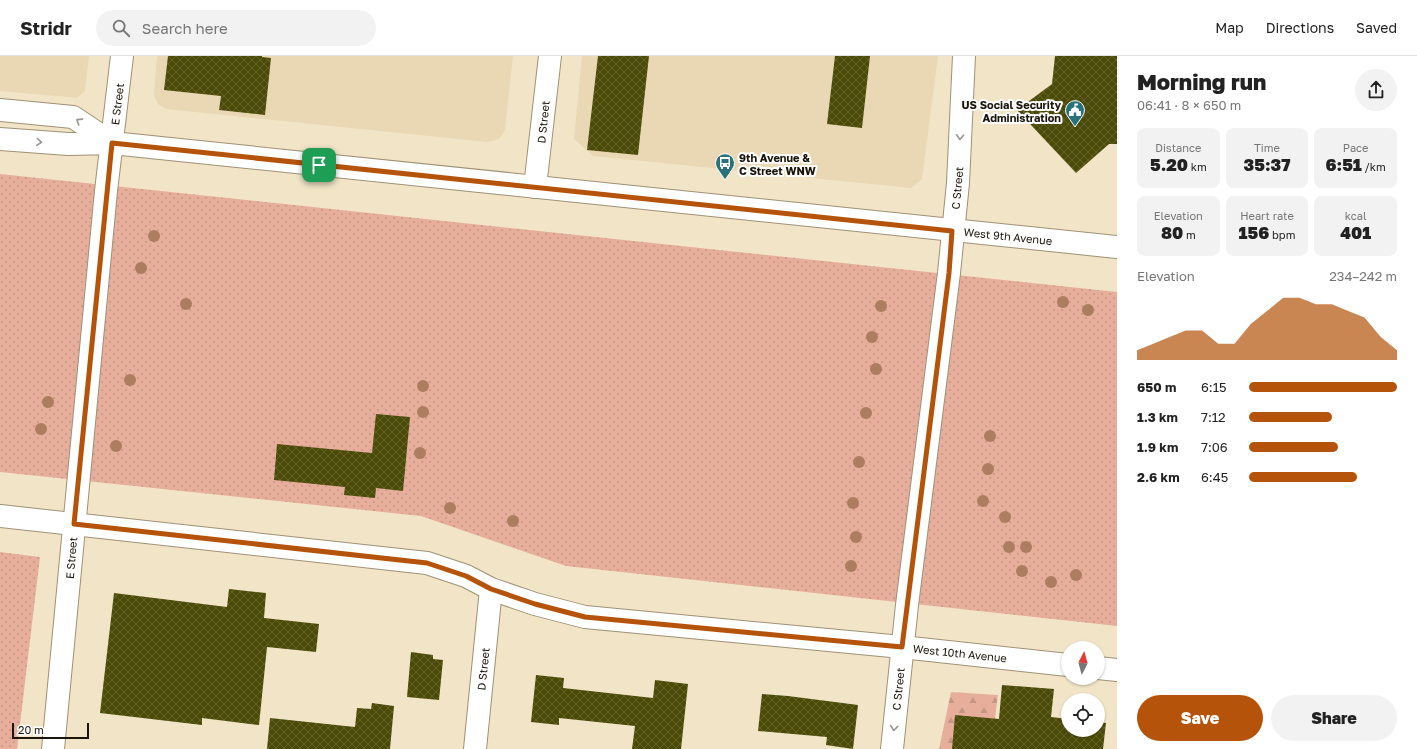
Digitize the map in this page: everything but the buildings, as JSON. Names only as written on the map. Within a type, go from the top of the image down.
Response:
[{"type":"street","name":"E Street","points":[[53,749],[74,524],[122,56]]},
{"type":"street","name":"D Street","points":[[535,187],[550,56]]},
{"type":"street","name":"C Street","points":[[892,749],[902,647],[949,273],[958,183],[964,56]]},
{"type":"street","name":"West 9th Avenue","points":[[0,110],[73,117],[112,143]]},
{"type":"street","name":"West 9th Avenue","points":[[0,138],[68,144],[112,143],[1117,248]]},
{"type":"street","name":"West 10th Avenue","points":[[0,516],[427,563],[466,576],[491,589],[535,604],[585,617],[902,647],[1061,664]]},
{"type":"street","name":"D Street","points":[[475,749],[491,589]]},
{"type":"street","points":[[1105,669],[1117,670]]},
{"type":"shaded area","points":[[0,56],[89,56],[85,91],[77,98],[0,91]]},
{"type":"shaded area","points":[[157,56],[513,56],[505,130],[499,139],[487,142],[166,109],[158,104],[154,95]]},
{"type":"shaded area","points":[[582,56],[938,56],[922,179],[911,188],[593,156],[574,139]]},
{"type":"green space","points":[[0,174],[1117,292],[1117,626],[566,566],[421,516],[0,472]]},
{"type":"green space","points":[[0,552],[40,557],[17,749],[0,749]]},
{"type":"green space","points":[[951,692],[998,695],[991,749],[939,749]]},
{"type":"place","name":"US Social Security Administration","points":[[1075,127]]},
{"type":"place","name":"9th Avenue & C Street WNW","points":[[725,180]]},
{"type":"route","points":[[112,143],[319,165],[952,231],[949,273],[902,647],[585,617],[535,604],[491,589],[466,576],[427,563],[74,524],[106,191],[112,143]]}]
